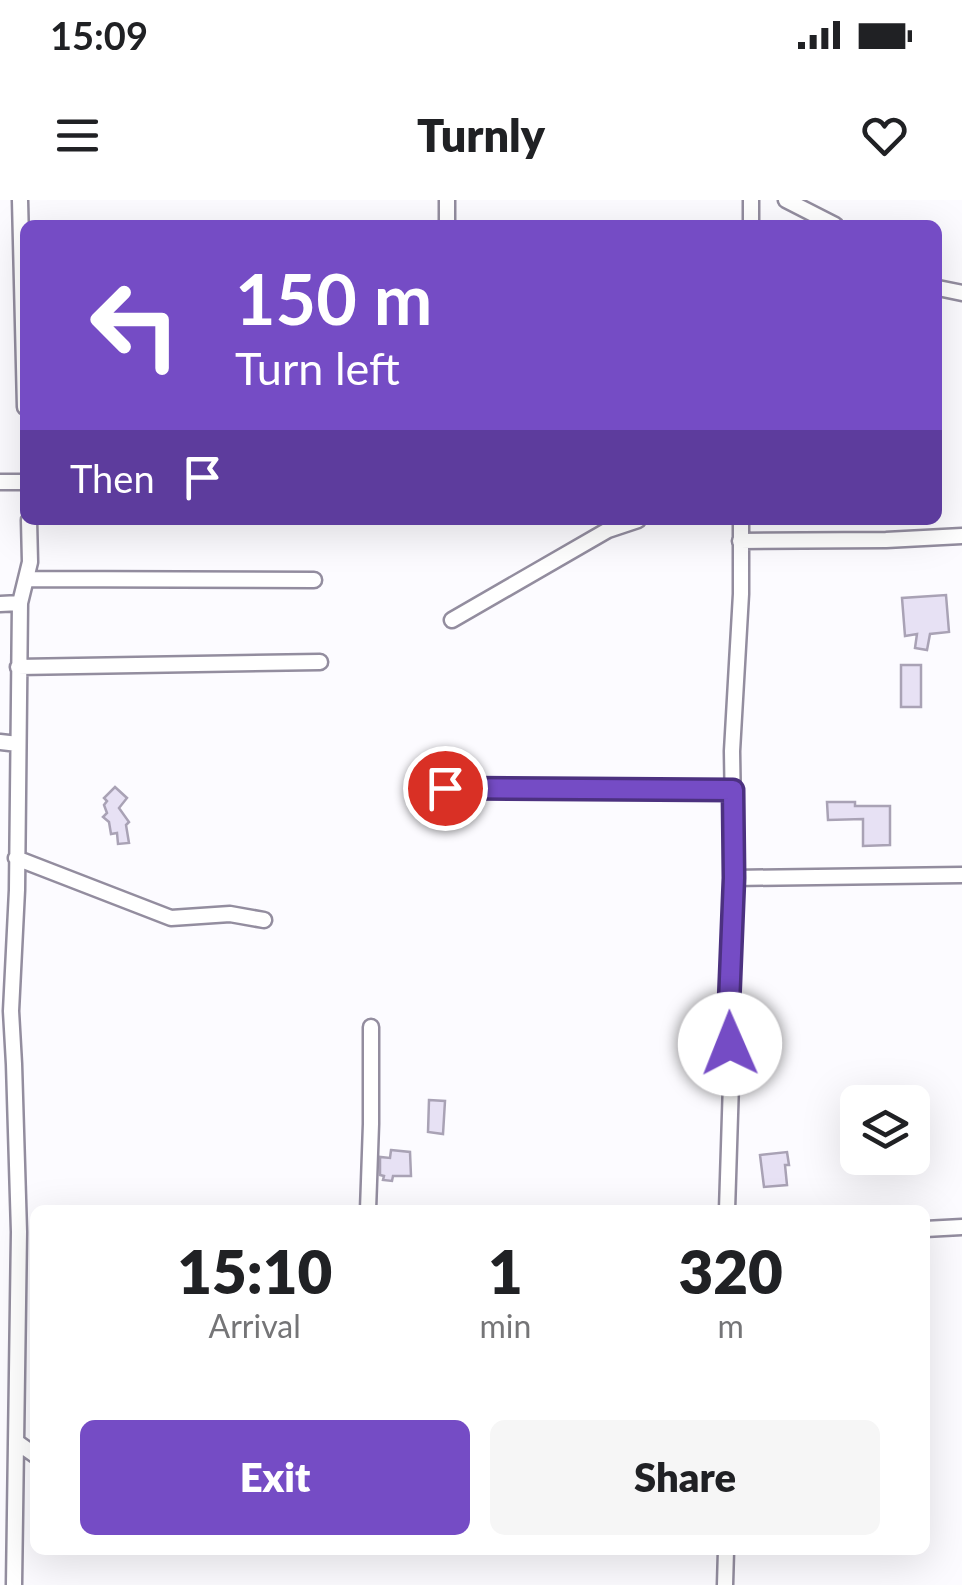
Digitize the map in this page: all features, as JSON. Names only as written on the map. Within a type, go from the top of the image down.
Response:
[{"type":"street","points":[[786,200],[825,220]]},
{"type":"street","points":[[10,1581],[18,1443],[19,1232],[7,1065],[17,890],[20,603],[30,562],[29,525]]},
{"type":"street","points":[[452,620],[623,525]]},
{"type":"street","points":[[727,1205],[734,878],[732,751],[741,525]]},
{"type":"street","points":[[740,541],[962,536]]},
{"type":"street","points":[[28,578],[314,580]]},
{"type":"street","points":[[0,604],[20,603]]},
{"type":"street","points":[[18,666],[320,662]]},
{"type":"street","points":[[0,742],[18,744]]},
{"type":"street","points":[[445,788],[733,790]]},
{"type":"street","points":[[16,858],[171,918],[230,914],[264,920]]},
{"type":"street","points":[[734,878],[962,876]]},
{"type":"street","points":[[368,1205],[371,1027]]},
{"type":"street","points":[[930,1228],[962,1228]]},
{"type":"street","points":[[18,1443],[30,1451]]},
{"type":"street","points":[[726,1555],[726,1585]]},
{"type":"building","points":[[946,595],[949,632],[930,634],[927,650],[915,648],[917,634],[905,636],[902,598]]},
{"type":"building","points":[[901,665],[921,665],[921,707],[901,707]]},
{"type":"building","points":[[115,787],[127,798],[119,808],[129,822],[129,843],[118,844],[117,833],[111,834],[109,822],[103,817],[107,813],[104,798]]},
{"type":"building","points":[[827,802],[890,806],[890,845],[863,846],[863,819],[828,820]]},
{"type":"building","points":[[429,1100],[445,1101],[443,1134],[428,1132]]},
{"type":"building","points":[[391,1150],[410,1152],[411,1176],[383,1180],[380,1157],[390,1158]]},
{"type":"building","points":[[787,1152],[787,1185],[764,1187],[760,1155]]},
{"type":"route","points":[[445,788],[733,790],[730,1044]]}]
